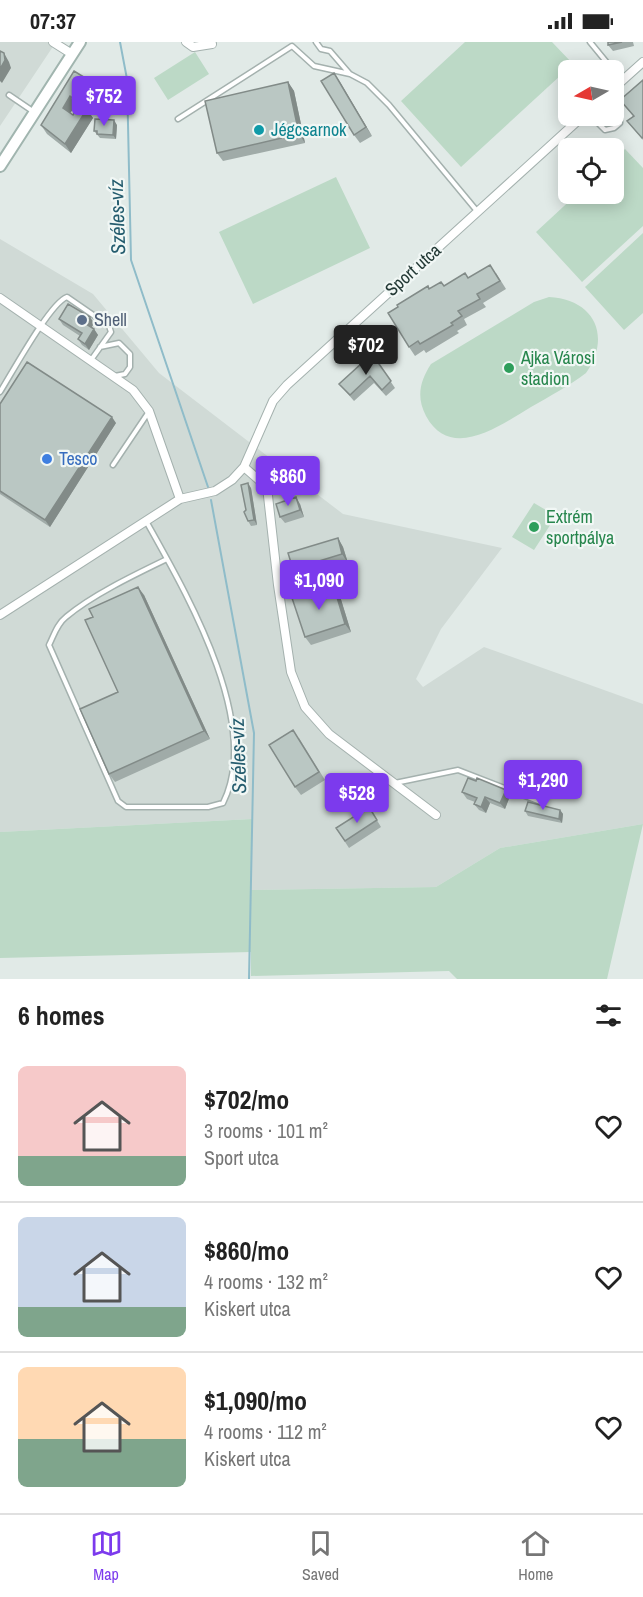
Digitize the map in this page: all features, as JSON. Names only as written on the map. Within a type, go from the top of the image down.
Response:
[{"type":"main road","points":[[0,166],[80,42]]},
{"type":"street","points":[[53,42],[72,54]]},
{"type":"street","points":[[186,42],[193,47],[212,44]]},
{"type":"street","points":[[624,78],[643,62]]},
{"type":"street","name":"Sport utca","points":[[180,499],[215,491],[232,480],[244,467],[273,401],[287,385],[572,126]]},
{"type":"street","points":[[0,298],[133,390],[149,411],[180,499],[0,615]]},
{"type":"street","points":[[244,467],[267,488],[291,672],[305,707],[329,734],[436,814]]},
{"type":"lane","points":[[178,119],[299,42]]},
{"type":"lane","points":[[316,42],[321,49],[330,51],[350,74]]},
{"type":"lane","points":[[590,42],[604,60]]},
{"type":"lane","points":[[292,46],[314,66],[350,74],[367,83],[389,105],[477,211]]},
{"type":"lane","points":[[9,95],[34,113]]},
{"type":"lane","points":[[601,126],[605,130],[616,126]]},
{"type":"lane","points":[[0,392],[60,299],[67,297],[110,326],[111,332],[91,360]]},
{"type":"lane","points":[[100,348],[119,343],[130,354],[130,367],[125,374],[114,376]]},
{"type":"lane","points":[[113,465],[149,411]]},
{"type":"lane","points":[[146,521],[167,559],[220,670],[228,701],[232,744],[232,785],[223,803],[208,807],[126,807],[118,801],[49,645],[58,626],[66,616],[167,559]]},
{"type":"lane","points":[[394,783],[458,770],[543,803]]},
{"type":"shaded area","points":[[0,42],[56,42],[0,126]]},
{"type":"shaded area","points":[[0,239],[93,294],[159,373],[343,514],[502,548],[441,629],[416,679],[423,687],[484,647],[643,704],[643,824],[500,848],[436,887],[251,890],[252,819],[0,832]]},
{"type":"green space","points":[[465,42],[552,42],[569,60],[558,60],[558,78],[461,167],[401,101]]},
{"type":"green space","points":[[195,52],[209,74],[168,100],[154,78]]},
{"type":"green space","points":[[624,150],[643,168],[643,226],[582,282],[536,232],[566,204],[624,204]]},
{"type":"green space","points":[[336,177],[370,248],[253,304],[219,232]]},
{"type":"green space","points":[[643,233],[643,313],[624,330],[585,287]]},
{"type":"green space","name":"Ajka Városi stadion","points":[[549,297],[565,299],[577,305],[587,312],[594,322],[598,333],[598,346],[586,373],[566,387],[477,436],[449,437],[436,430],[426,416],[420,396],[424,377],[431,364],[534,302]]},
{"type":"green space","name":"Extrém sportpálya","points":[[534,503],[556,516],[534,550],[512,537]]},
{"type":"green space","points":[[252,819],[251,890],[436,887],[500,848],[643,824],[607,979],[457,979],[449,971],[251,976],[251,952],[0,958],[0,832]]},
{"type":"building","points":[[0,51],[4,53],[5,60],[0,69]]},
{"type":"building","points":[[74,71],[87,79],[74,99],[70,96],[63,108],[73,115],[80,104],[87,109],[65,144],[41,125]]},
{"type":"building","points":[[334,73],[366,127],[354,135],[321,81]]},
{"type":"building","points":[[643,80],[642,138],[627,121],[634,116],[624,105],[624,97]]},
{"type":"building","name":"Jégcsarnok","points":[[288,82],[299,134],[217,153],[205,101]]},
{"type":"building","points":[[95,119],[114,120],[113,135],[97,134],[97,131],[94,131]]},
{"type":"building","points":[[490,265],[500,281],[477,294],[480,299],[458,311],[462,316],[451,323],[453,325],[420,344],[418,341],[409,347],[388,313],[428,286],[429,289],[441,282],[444,286],[465,273],[468,278]]},
{"type":"building","points":[[68,304],[90,317],[86,324],[94,329],[85,344],[78,339],[82,333],[59,319]]},
{"type":"building","points":[[372,354],[391,381],[382,390],[370,376],[350,395],[339,384]]},
{"type":"building","name":"Tesco","points":[[27,362],[112,417],[45,520],[0,491],[0,404]]},
{"type":"building","points":[[248,483],[254,520],[248,521],[244,512],[246,510],[241,485]]},
{"type":"building","points":[[296,497],[300,510],[280,517],[276,504]]},
{"type":"building","points":[[338,538],[342,554],[293,569],[288,553]]},
{"type":"building","points":[[333,584],[345,624],[305,637],[292,598]]},
{"type":"building","points":[[138,587],[204,731],[109,774],[80,709],[118,692],[85,620],[93,617],[89,609]]},
{"type":"building","points":[[293,730],[319,772],[295,787],[269,745]]},
{"type":"building","points":[[468,778],[476,781],[477,778],[506,790],[500,803],[485,797],[481,807],[474,804],[477,798],[462,792]]},
{"type":"building","points":[[528,802],[560,810],[559,819],[525,811]]},
{"type":"building","points":[[369,807],[377,820],[345,841],[336,828]]},
{"type":"waterway","name":"Széles-víz","points":[[120,42],[127,79],[131,260],[208,487]]},
{"type":"waterway","name":"Széles-víz","points":[[211,500],[254,733],[249,979]]},
{"type":"place","name":"Jégcsarnok","points":[[259,130]]},
{"type":"place","name":"Shell","points":[[82,320]]},
{"type":"place","name":"Ajka Városi stadion","points":[[509,368]]},
{"type":"place","name":"Tesco","points":[[47,459]]},
{"type":"place","name":"Extrém sportpálya","points":[[534,527]]}]
